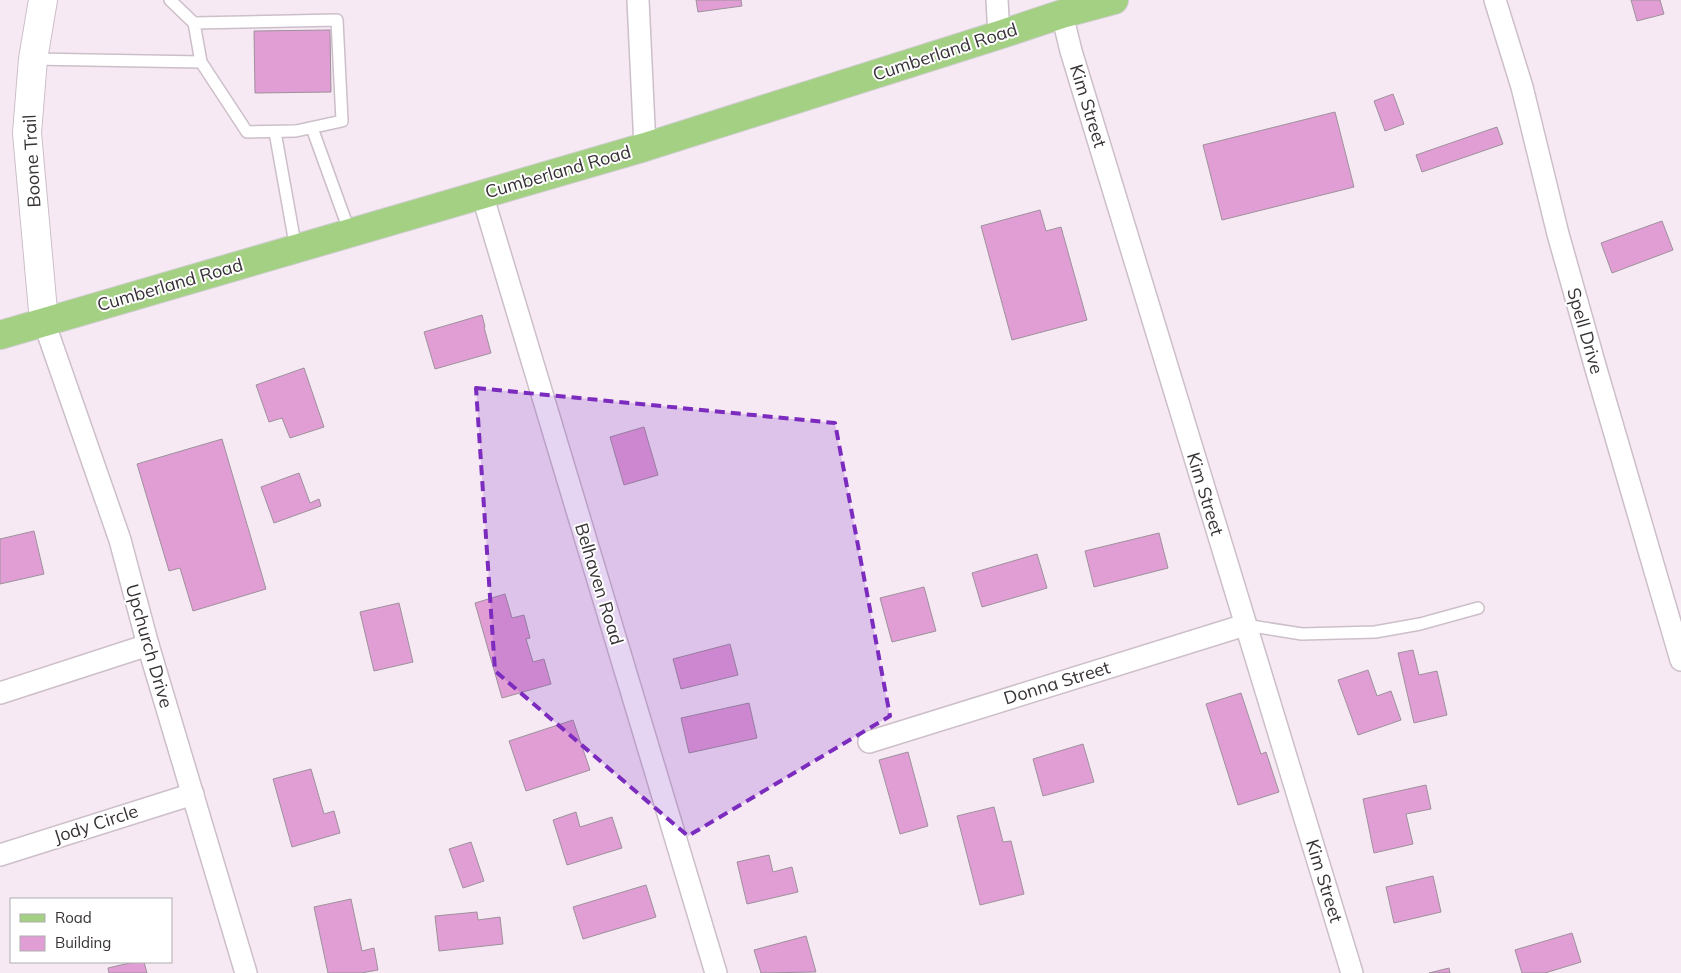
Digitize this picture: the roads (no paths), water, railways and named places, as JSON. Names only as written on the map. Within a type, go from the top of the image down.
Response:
[{"type":"main road","name":"Cumberland Road","points":[[0,335],[645,147],[1062,14],[1114,0]]},
{"type":"street","name":"Boone Trail","points":[[43,0],[33,59],[28,133],[44,322]]},
{"type":"street","points":[[638,0],[645,147]]},
{"type":"street","points":[[998,0],[999,35]]},
{"type":"street","name":"Spell Drive","points":[[1495,0],[1522,86],[1558,234],[1596,369],[1681,660]]},
{"type":"street","name":"Kim Street","points":[[1062,14],[1071,51],[1352,973]]},
{"type":"street","name":"Belhaven Road","points":[[482,194],[716,973]]},
{"type":"street","name":"Upchurch Drive","points":[[44,322],[120,540],[148,645],[246,973]]},
{"type":"street","name":"Donna Street","points":[[869,742],[1245,625]]},
{"type":"street","points":[[0,693],[148,645]]},
{"type":"street","name":"Jody Circle","points":[[0,855],[192,794]]},
{"type":"lane","points":[[170,0],[194,23],[201,62],[247,132],[296,131],[342,121],[336,20],[194,23]]},
{"type":"lane","points":[[33,59],[201,62]]},
{"type":"lane","points":[[312,128],[350,233]]},
{"type":"lane","points":[[275,132],[296,248]]},
{"type":"lane","points":[[1245,625],[1302,634],[1375,632],[1420,624],[1478,608]]}]
